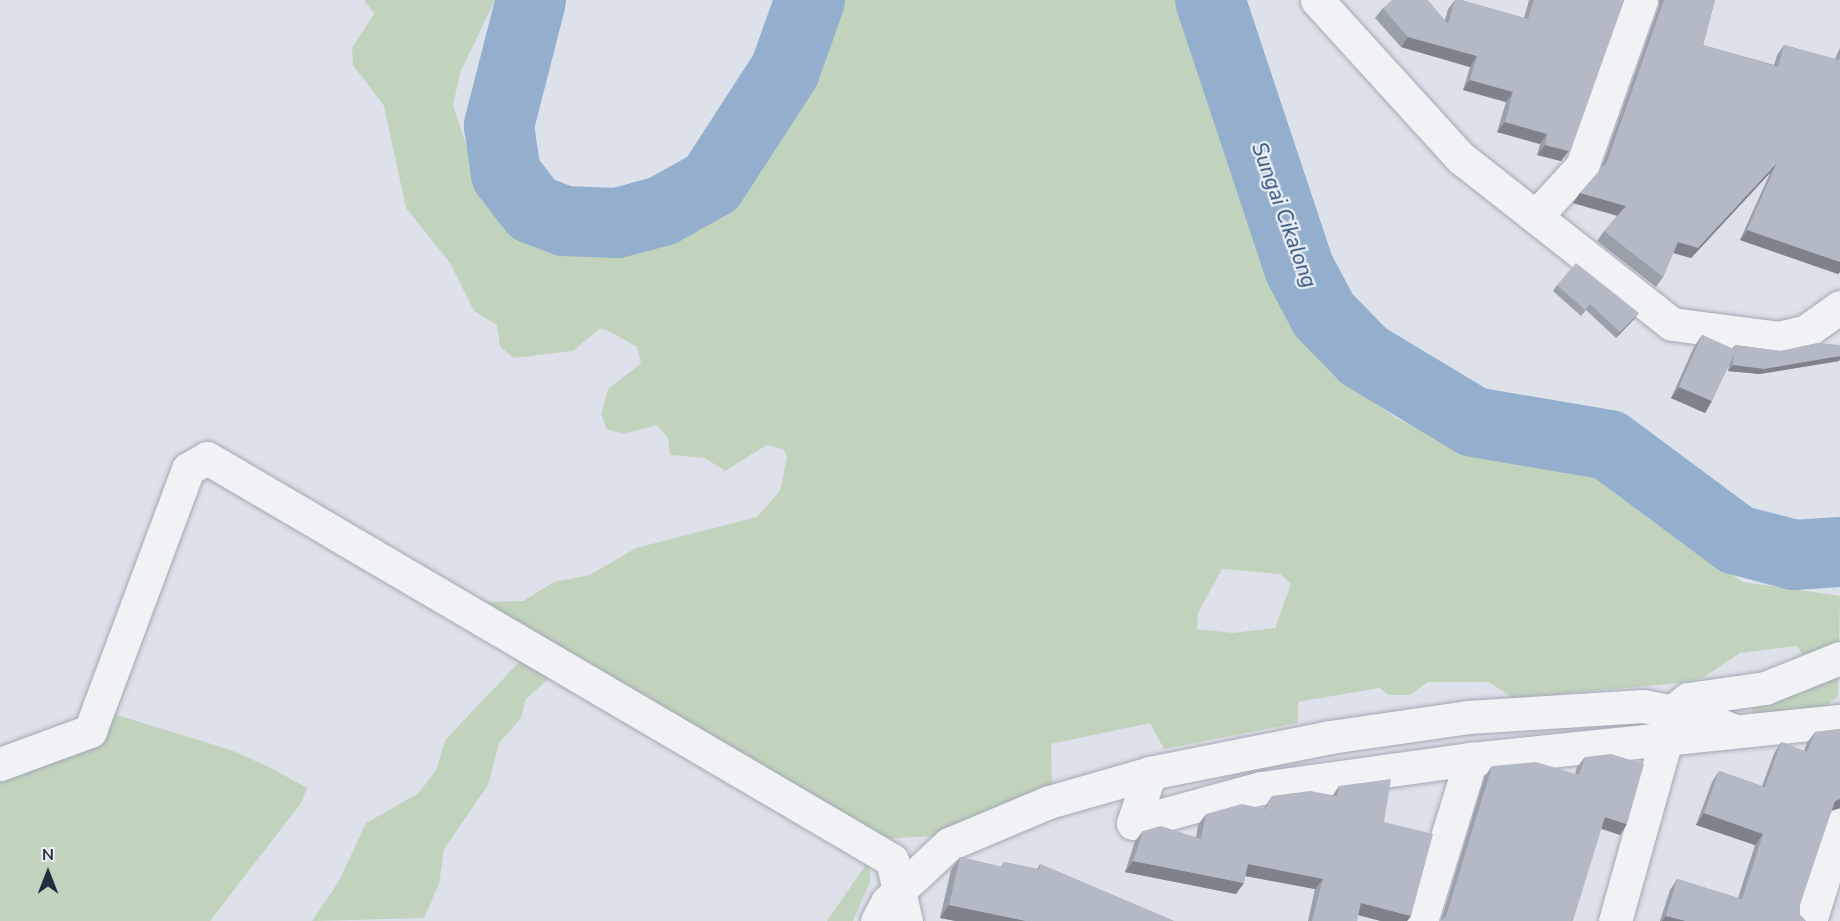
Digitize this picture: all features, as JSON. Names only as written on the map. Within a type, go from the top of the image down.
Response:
[{"type":"street","points":[[1317,0],[1461,158],[1537,215],[1672,324],[1778,338],[1805,332],[1840,307]]},
{"type":"street","points":[[1537,215],[1582,166],[1641,0]]},
{"type":"street","points":[[0,764],[90,731],[188,469],[207,458],[892,860],[902,906]]},
{"type":"street","points":[[1674,710],[1688,699],[1765,688],[1840,658]]},
{"type":"street","points":[[877,921],[902,906],[949,844],[1049,802],[1150,773],[1330,737],[1468,717],[1643,706],[1674,710],[1737,732]]},
{"type":"street","points":[[1150,773],[1132,823],[1261,788],[1471,759],[1665,742],[1840,721]]},
{"type":"street","points":[[1615,921],[1665,742]]},
{"type":"street","points":[[1421,921],[1471,759]]},
{"type":"street","points":[[1810,921],[1840,825]]},
{"type":"green space","points":[[364,0],[495,0],[460,73],[453,106],[472,162],[529,218],[610,245],[664,234],[713,197],[750,154],[833,0],[1195,0],[1207,42],[1220,65],[1233,145],[1257,225],[1297,327],[1336,376],[1396,418],[1435,437],[1490,452],[1533,451],[1641,498],[1672,517],[1718,566],[1743,582],[1840,596],[1838,696],[1818,713],[1766,721],[1752,711],[1756,700],[1806,660],[1797,646],[1740,653],[1702,678],[1679,683],[1513,698],[1489,682],[1428,682],[1410,695],[1389,695],[1379,688],[1298,702],[1298,723],[1164,749],[1150,723],[1051,744],[1052,785],[934,836],[883,839],[477,602],[523,601],[554,582],[590,575],[636,548],[757,517],[780,491],[787,457],[783,449],[767,445],[725,471],[705,458],[670,455],[668,438],[657,425],[623,434],[607,429],[601,414],[608,389],[641,363],[637,347],[607,330],[599,329],[573,351],[514,358],[500,347],[497,325],[474,311],[450,263],[406,208],[384,106],[353,65],[352,48],[374,14]],"holes":[[[1222,569],[1280,574],[1291,584],[1275,628],[1233,633],[1197,629],[1198,613]]]},
{"type":"green space","points":[[525,656],[555,673],[526,699],[521,718],[499,743],[488,785],[444,849],[439,884],[424,918],[312,921],[339,881],[366,823],[419,793],[436,770],[446,739]]},
{"type":"green space","points":[[107,712],[231,750],[273,769],[307,788],[301,803],[210,921],[0,921],[0,772],[78,755],[93,746]]},
{"type":"green space","points":[[869,860],[870,882],[853,921],[827,921]]},
{"type":"building","points":[[1392,0],[1428,0],[1448,24],[1455,0],[1528,19],[1534,0],[1624,0],[1569,151],[1545,145],[1547,134],[1505,122],[1513,92],[1470,80],[1477,56],[1408,37],[1383,8]]},
{"type":"building","points":[[1664,0],[1715,0],[1703,45],[1778,67],[1784,45],[1839,60],[1840,57],[1840,262],[1747,230],[1777,163],[1698,248],[1678,242],[1663,277],[1604,231],[1626,206],[1580,193],[1607,162]]},
{"type":"building","points":[[1576,263],[1639,313],[1620,332],[1590,304],[1585,310],[1557,285]]},
{"type":"building","points":[[1702,335],[1736,350],[1712,401],[1679,387]]},
{"type":"building","points":[[1817,343],[1840,345],[1840,356],[1764,369],[1733,365],[1735,345],[1780,351]]},
{"type":"building","points":[[1840,729],[1840,799],[1835,801],[1800,904],[1800,915],[1806,921],[1686,921],[1666,916],[1677,879],[1742,899],[1763,834],[1704,813],[1719,771],[1765,787],[1781,742],[1807,752],[1815,732]]},
{"type":"building","points":[[1611,754],[1644,764],[1627,824],[1605,817],[1573,921],[1441,921],[1446,916],[1492,766],[1536,762],[1579,775],[1585,757]]},
{"type":"building","points":[[1391,779],[1384,822],[1433,834],[1411,916],[1361,903],[1357,921],[1312,921],[1323,879],[1248,864],[1244,883],[1133,861],[1143,831],[1161,826],[1201,839],[1206,814],[1242,804],[1265,809],[1272,796],[1310,791],[1337,796],[1339,786]]},
{"type":"building","points":[[960,857],[1003,867],[1004,862],[1039,870],[1040,864],[1174,921],[1026,921],[949,905]]},
{"type":"waterway","name":"Sungai Cikalong","points":[[531,0],[499,126],[506,174],[533,209],[565,221],[617,223],[662,211],[712,183],[785,70],[810,0]]},
{"type":"waterway","name":"Sungai Cikalong","points":[[1210,0],[1299,268],[1324,315],[1364,356],[1474,422],[1609,445],[1737,540],[1794,555],[1840,552]]}]
